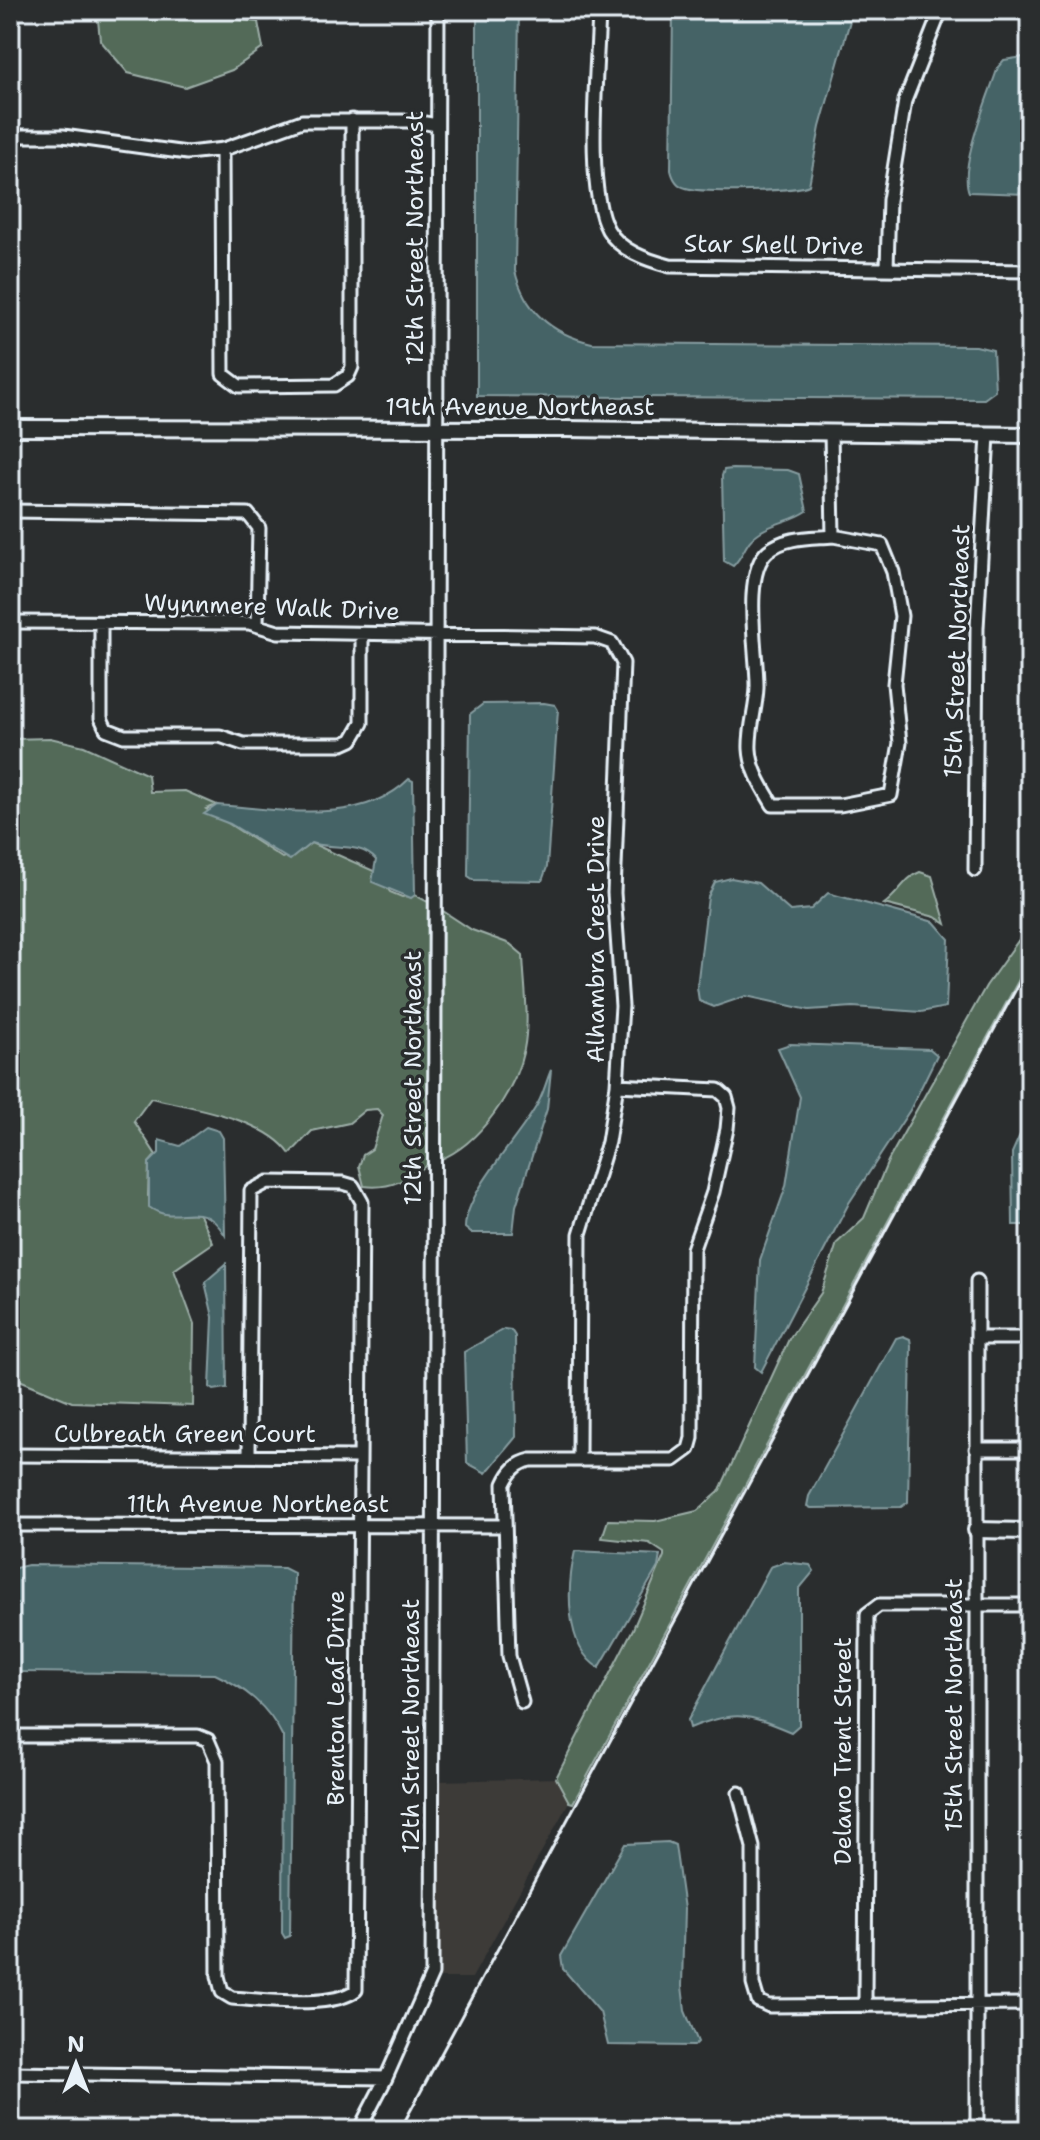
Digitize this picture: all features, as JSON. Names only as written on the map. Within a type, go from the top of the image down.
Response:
[{"type":"street","name":"12th Street Northeast","points":[[359,2130],[386,2078],[432,1974],[438,10]]},
{"type":"street","name":"Star Shell Drive","points":[[599,10],[595,185],[608,230],[624,248],[670,266],[1030,271]]},
{"type":"street","points":[[887,268],[889,200],[905,101],[941,10]]},
{"type":"street","points":[[10,136],[63,136],[169,153],[222,149],[302,121],[352,120],[437,125]]},
{"type":"street","points":[[222,149],[223,374],[239,386],[334,385],[348,376],[352,367],[352,120]]},
{"type":"street","name":"19th Avenue Northeast","points":[[10,428],[1030,435]]},
{"type":"street","points":[[831,432],[833,536]]},
{"type":"street","name":"15th Street Northeast","points":[[975,870],[977,628],[988,435]]},
{"type":"street","points":[[10,511],[248,514],[259,528],[257,625]]},
{"type":"street","points":[[833,536],[882,545],[893,572],[901,616],[894,684],[900,743],[891,795],[840,805],[773,805],[757,779],[750,750],[757,687],[752,619],[760,566],[766,552],[783,543],[833,536]]},
{"type":"street","name":"Wynnmere Walk Drive","points":[[10,622],[257,625],[278,632],[435,636]]},
{"type":"street","points":[[101,623],[101,718],[106,729],[124,736],[220,736],[243,744],[343,744],[352,740],[362,723],[362,634]]},
{"type":"street","name":"Alhambra Crest Drive","points":[[435,636],[595,637],[612,643],[623,663],[615,878],[622,1006],[617,1085],[608,1142],[580,1234],[579,1459]]},
{"type":"street","points":[[522,1702],[509,1656],[504,1484],[520,1462],[674,1460],[689,1449],[693,1249],[713,1192],[729,1108],[726,1097],[718,1090],[617,1085]]},
{"type":"street","name":"Brenton Leaf Drive","points":[[10,1736],[198,1736],[208,1740],[217,1761],[218,1976],[222,1992],[232,1998],[344,1999],[356,1990],[362,1202],[353,1186],[343,1183],[268,1182],[251,1191],[249,1455]]},
{"type":"street","name":"15th Street Northeast","points":[[977,1281],[977,2130]]},
{"type":"street","points":[[977,1338],[1030,1338]]},
{"type":"street","points":[[976,1449],[1030,1449]]},
{"type":"street","name":"Culbreath Green Court","points":[[10,1455],[359,1457]]},
{"type":"street","name":"11th Avenue Northeast","points":[[10,1525],[505,1526]]},
{"type":"street","points":[[976,1530],[1030,1531]]},
{"type":"street","name":"Delano Trent Street","points":[[865,2006],[865,1621],[873,1607],[879,1605],[1030,1605]]},
{"type":"street","points":[[739,1793],[753,1847],[753,1984],[758,2001],[769,2006],[976,2007],[1030,2004]]},
{"type":"street","points":[[10,2073],[386,2078]]},
{"type":"shaded area","points":[[556,1778],[569,1802],[472,1978],[435,1978],[437,1781]]},
{"type":"green space","points":[[97,10],[231,10],[241,20],[258,22],[263,48],[232,70],[185,87],[128,73],[100,40]]},
{"type":"green space","points":[[50,738],[84,746],[148,775],[150,792],[185,791],[217,805],[206,809],[282,858],[299,852],[311,843],[376,872],[390,892],[402,897],[415,895],[430,903],[430,1163],[391,1184],[364,1186],[359,1166],[363,1155],[372,1149],[383,1115],[377,1109],[365,1110],[349,1123],[312,1131],[290,1154],[264,1131],[246,1123],[151,1098],[134,1121],[156,1155],[149,1163],[148,1196],[174,1214],[199,1213],[213,1243],[174,1270],[194,1324],[193,1406],[72,1402],[10,1376],[10,739]]},
{"type":"green space","points":[[920,872],[932,876],[946,924],[935,917],[884,904]]},
{"type":"green space","points":[[440,909],[472,930],[510,944],[523,955],[527,1015],[524,1049],[504,1098],[482,1129],[439,1160]]},
{"type":"green space","points":[[1030,924],[1030,959],[573,1803],[569,1802],[556,1778],[633,1629],[664,1556],[649,1543],[602,1538],[608,1520],[655,1521],[697,1511],[719,1492],[789,1339],[821,1293],[837,1243],[864,1218],[888,1161],[986,986]]},
{"type":"water","points":[[477,10],[519,10],[515,271],[526,298],[542,319],[564,334],[592,343],[976,346],[993,350],[995,391],[984,399],[477,396]]},
{"type":"water","points":[[673,10],[853,10],[820,127],[809,185],[728,191],[695,190],[676,182],[671,170]]},
{"type":"water","points":[[1030,56],[1030,194],[969,192],[967,181],[971,149],[998,67],[1004,60]]},
{"type":"water","points":[[724,470],[788,470],[799,474],[807,511],[755,536],[733,566],[724,561],[722,476]]},
{"type":"water","points":[[483,704],[555,705],[558,710],[547,867],[542,881],[474,880],[468,876],[470,714]]},
{"type":"water","points":[[409,779],[413,781],[415,895],[411,898],[372,882],[376,860],[362,850],[311,843],[290,860],[230,824],[204,814],[217,805],[318,812],[344,809],[390,794]]},
{"type":"water","points":[[731,878],[758,883],[790,911],[811,909],[828,893],[934,922],[949,939],[946,1007],[921,1012],[853,1007],[809,1010],[746,996],[714,1007],[699,1001],[697,987],[708,897],[715,882]]},
{"type":"water","points":[[790,1044],[930,1049],[937,1055],[910,1110],[849,1203],[761,1372],[755,1367],[760,1260],[786,1186],[800,1097],[778,1048]]},
{"type":"water","points":[[551,1070],[547,1109],[516,1206],[513,1233],[471,1233],[465,1228],[473,1200],[537,1105]]},
{"type":"water","points":[[1030,1112],[1030,1225],[1013,1225],[1012,1153]]},
{"type":"water","points":[[206,1127],[219,1131],[223,1138],[225,1235],[207,1216],[159,1213],[149,1207],[149,1163],[159,1153],[159,1140],[180,1146]]},
{"type":"water","points":[[226,1264],[227,1388],[214,1390],[210,1387],[213,1317],[205,1282]]},
{"type":"water","points":[[504,1329],[511,1330],[515,1336],[516,1437],[486,1473],[467,1463],[464,1352]]},
{"type":"water","points":[[903,1336],[910,1339],[911,1345],[908,1502],[901,1507],[807,1506],[809,1496],[896,1338]]},
{"type":"water","points":[[575,1551],[660,1555],[658,1567],[599,1668],[579,1646],[574,1631],[570,1581]]},
{"type":"water","points":[[784,1562],[810,1565],[814,1571],[799,1589],[799,1725],[791,1732],[741,1716],[719,1718],[690,1728],[688,1720],[770,1567]]},
{"type":"water","points":[[28,1565],[284,1568],[294,1573],[290,1936],[285,1938],[282,1933],[283,1737],[270,1716],[246,1692],[215,1674],[18,1672],[13,1668],[12,1576],[15,1568]]},
{"type":"water","points":[[668,1842],[675,1845],[684,1909],[682,1986],[685,2011],[698,2042],[694,2046],[608,2045],[600,2012],[563,1969],[561,1956],[625,1844]]},
{"type":"railway","points":[[400,2130],[1030,963]]}]
